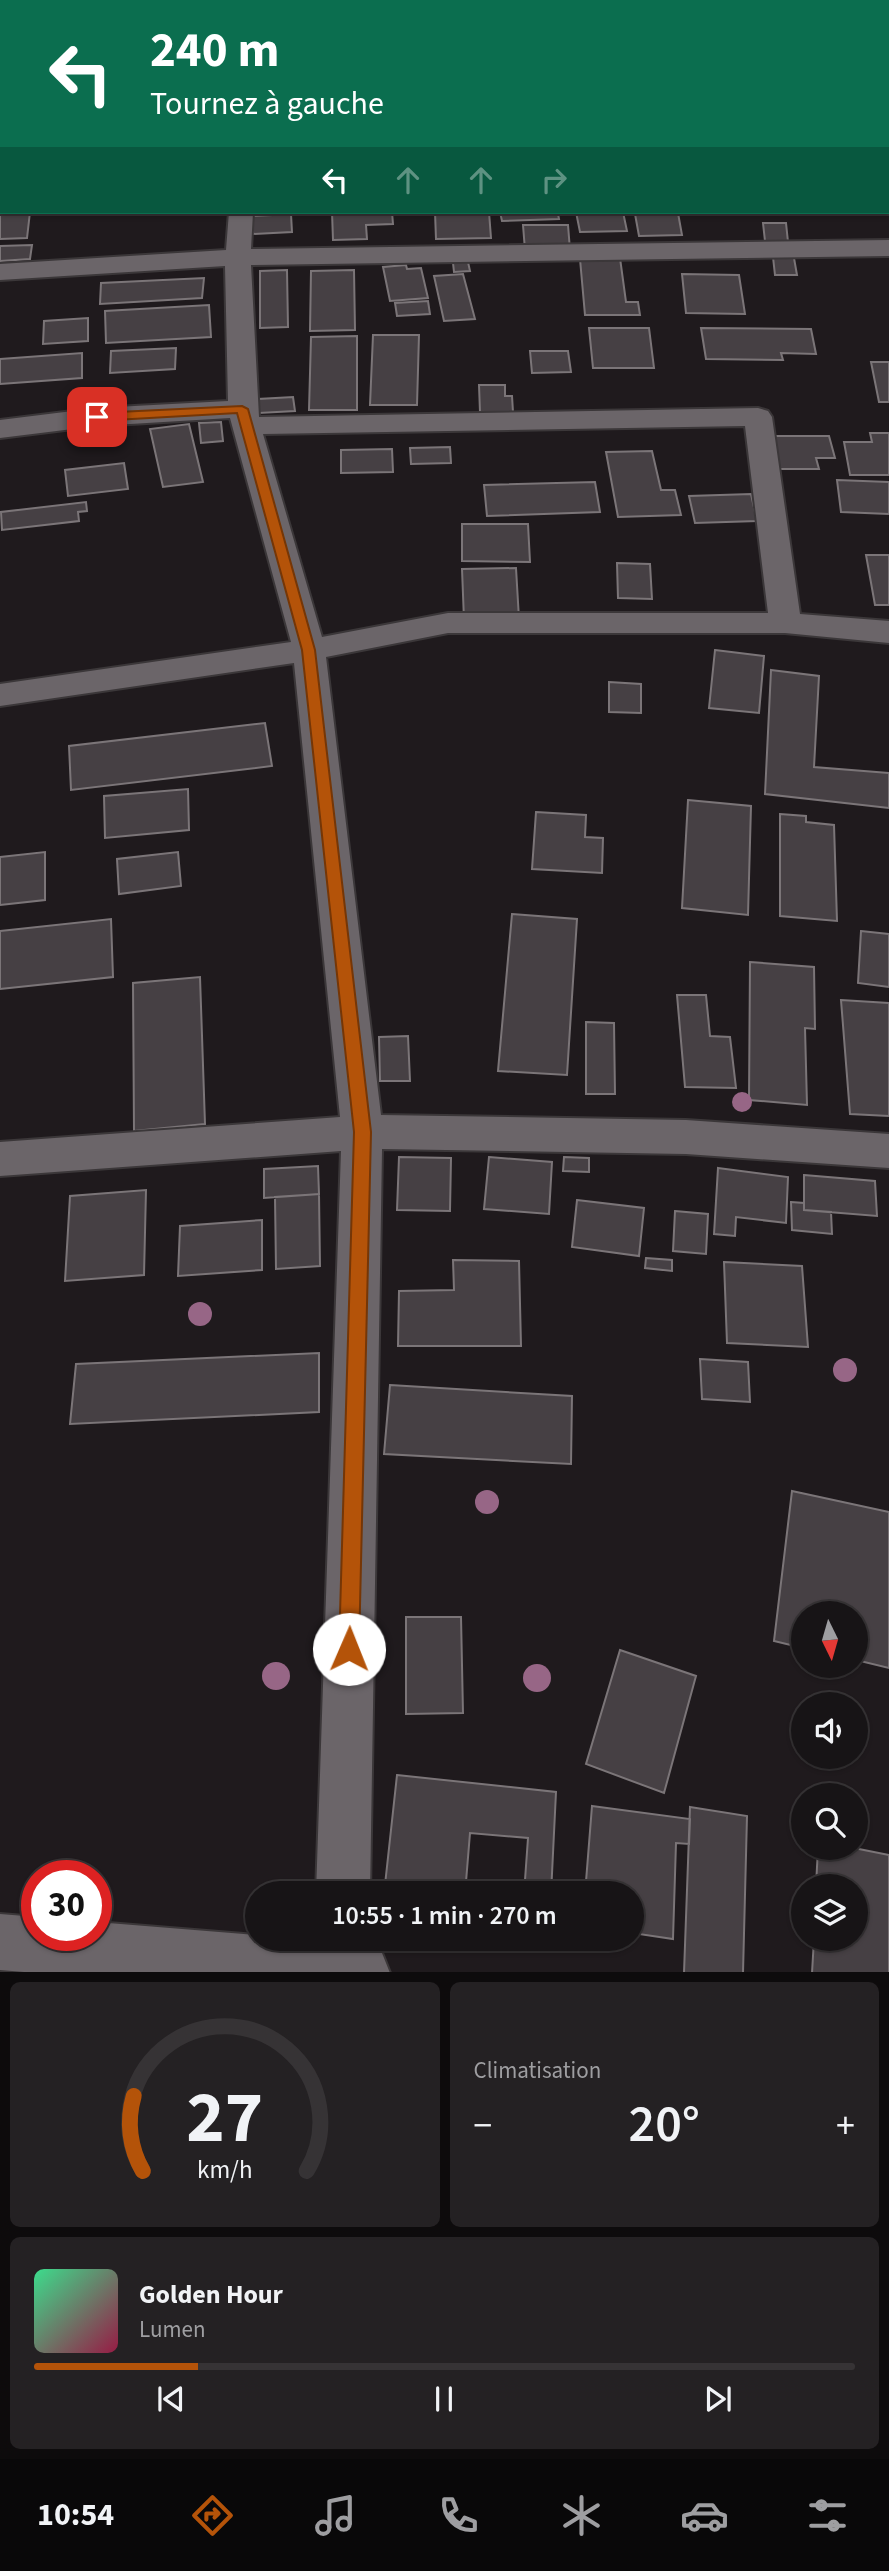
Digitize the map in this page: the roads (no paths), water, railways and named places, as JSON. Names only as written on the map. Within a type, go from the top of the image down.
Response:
[{"type":"street","points":[[241,214],[238,257],[244,418],[309,650],[362,1132],[343,1881]]},
{"type":"street","points":[[0,272],[238,257],[889,248]]},
{"type":"street","points":[[0,429],[97,417],[758,417],[785,623]]},
{"type":"street","points":[[0,695],[309,650],[448,623],[785,623],[889,632]]},
{"type":"street","points":[[0,1159],[362,1132],[686,1137],[889,1150]]},
{"type":"street","points":[[0,1942],[348,1960]]}]
